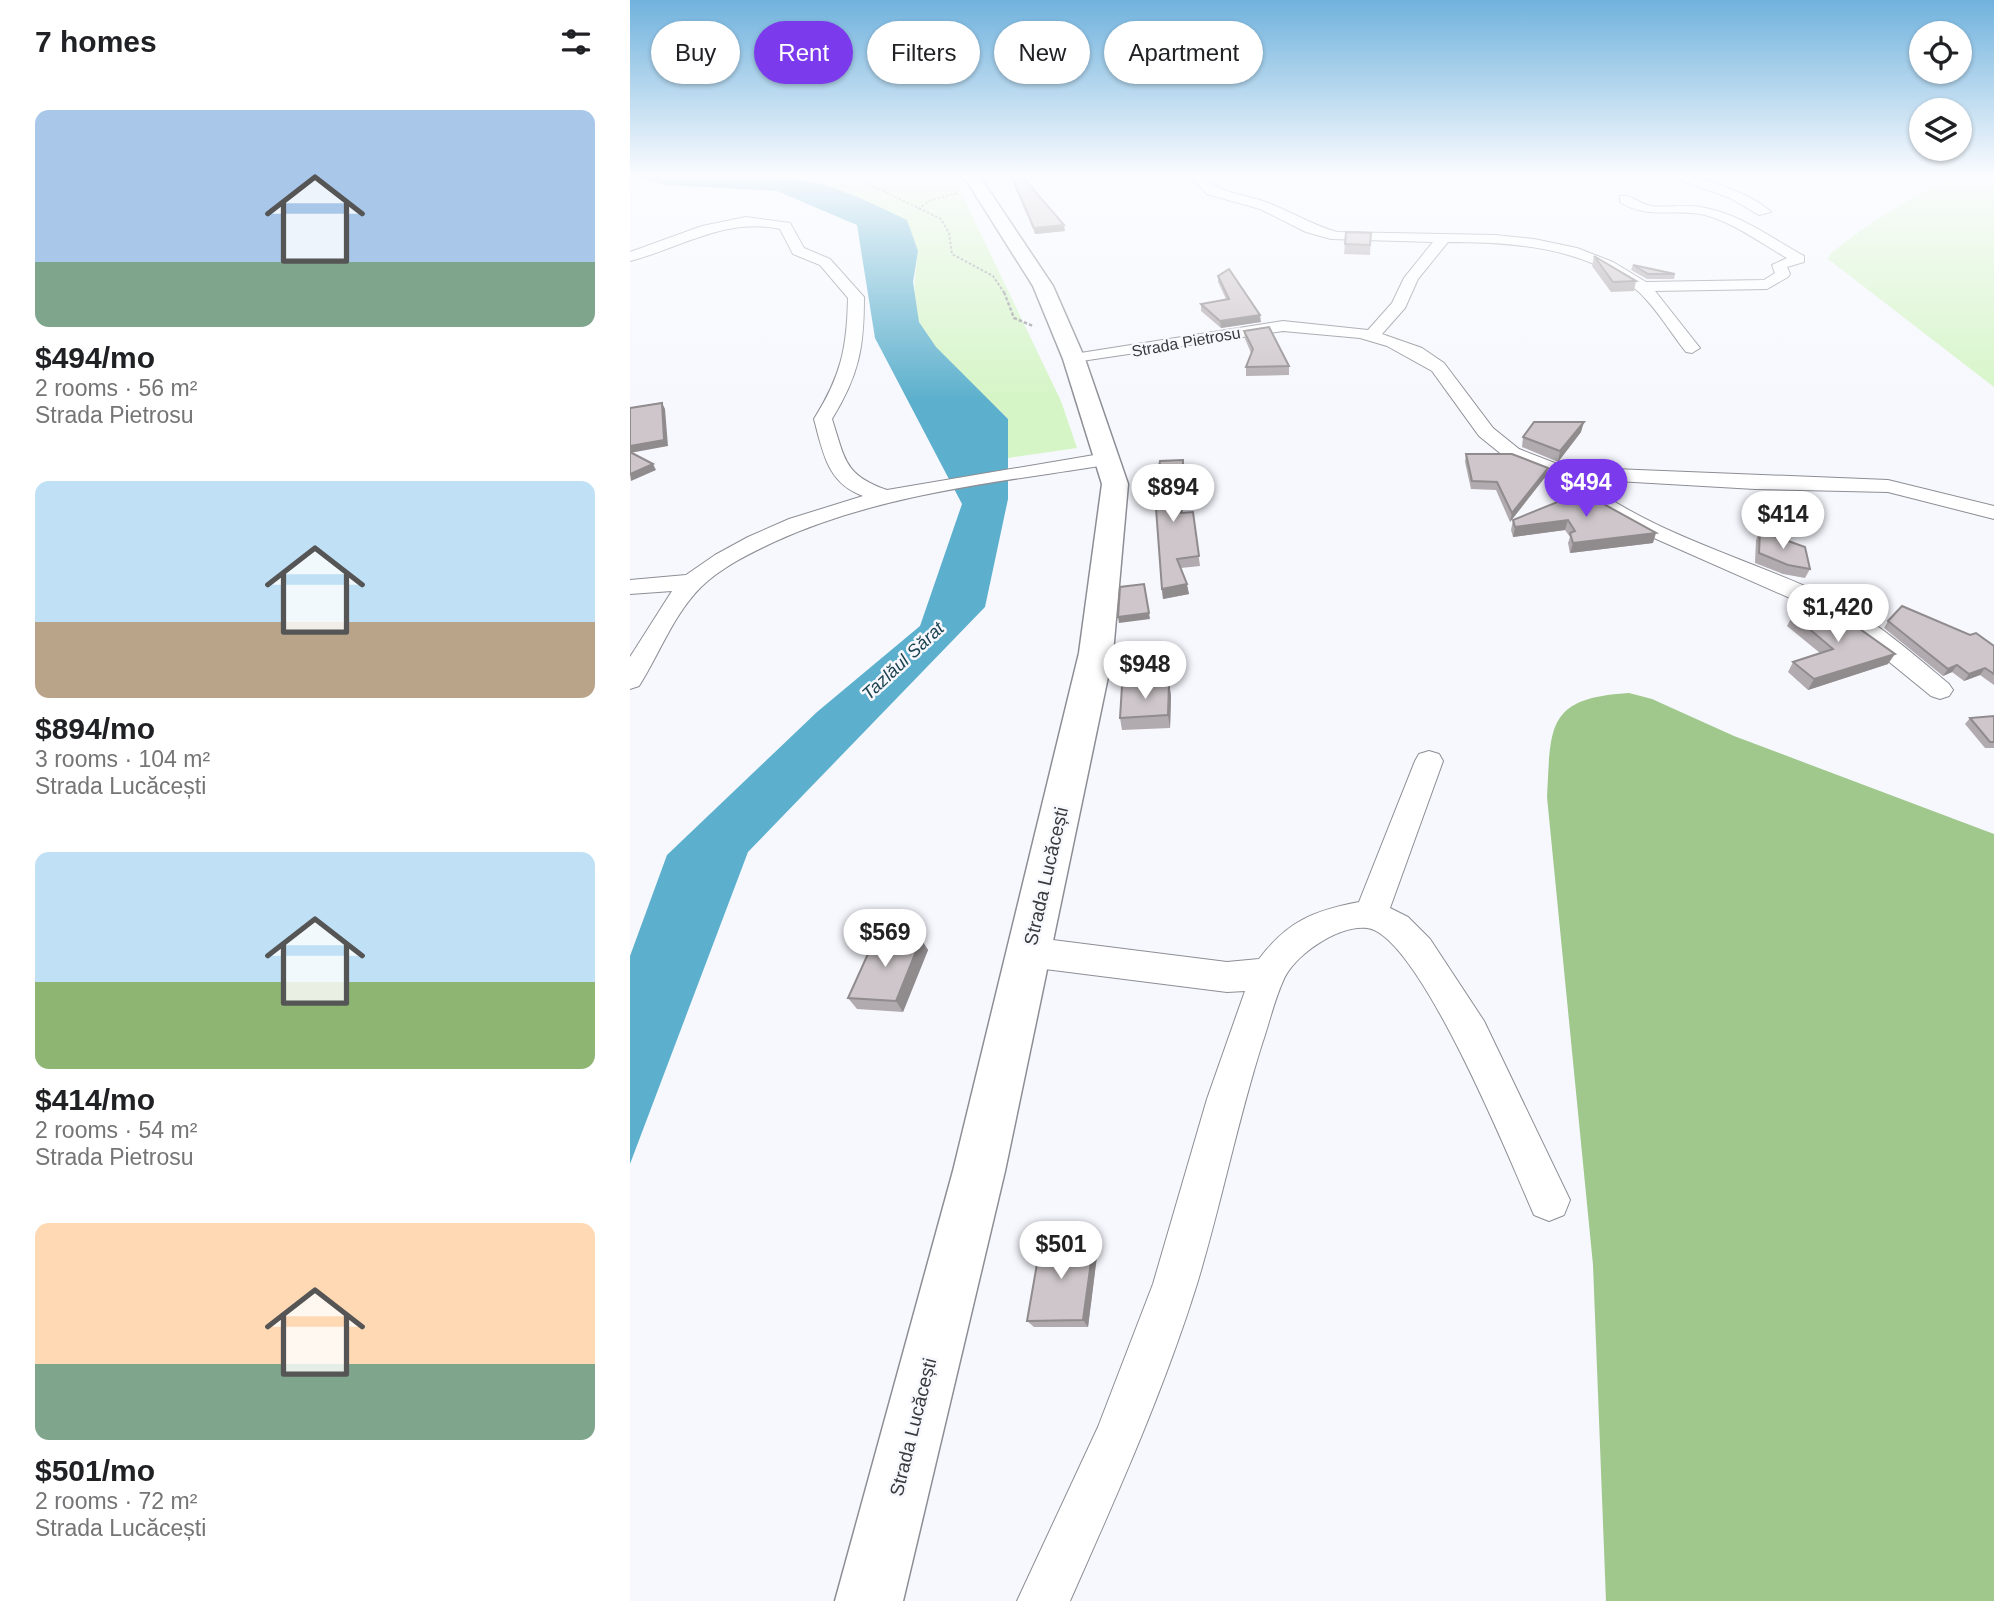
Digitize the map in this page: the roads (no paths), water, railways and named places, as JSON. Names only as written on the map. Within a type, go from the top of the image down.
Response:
[{"type":"main road","name":"Strada Lucăcești","points":[[869,1601],[979,1171],[1096,653],[1115,484],[1068,343],[1043,286],[1019,250]]},
{"type":"street","points":[[630,257],[653,250]]},
{"type":"street","points":[[798,250],[825,262],[856,297],[854,358],[849,377],[823,419],[841,477],[851,485],[882,495]]},
{"type":"street","points":[[1372,335],[1399,305],[1411,278],[1434,250]]},
{"type":"street","points":[[1560,250],[1612,268],[1642,287],[1692,348]]},
{"type":"street","points":[[1642,287],[1766,284],[1783,274],[1779,265],[1800,260],[1778,250]]},
{"type":"street","name":"Strada Pietrosu","points":[[1068,343],[1283,326],[1372,335],[1416,352],[1438,367],[1486,432],[1502,447],[1523,460],[1562,474],[1588,495],[1614,509],[1719,559],[1826,605],[1891,650],[1940,690]]},
{"type":"street","points":[[630,680],[668,614],[693,582],[724,559],[789,525],[882,495],[1106,458]]},
{"type":"street","points":[[1562,474],[1613,473],[1755,483],[1888,486],[1994,513]]},
{"type":"street","points":[[630,587],[693,582]]},
{"type":"street","points":[[1371,914],[1429,761]]},
{"type":"street","points":[[1043,1601],[1117,1439],[1175,1284],[1226,1099],[1268,973],[1287,948],[1323,923],[1371,914],[1396,927],[1418,949],[1471,1033],[1549,1200]]},
{"type":"street","points":[[1029,952],[1227,977],[1268,973]]},
{"type":"water","name":"Tazlăul Sărat","points":[[861,250],[918,250],[913,282],[919,322],[936,347],[1008,419],[1008,499],[985,607],[748,852],[630,1164],[630,956],[667,855],[817,712],[920,626],[962,504],[875,338]]}]
